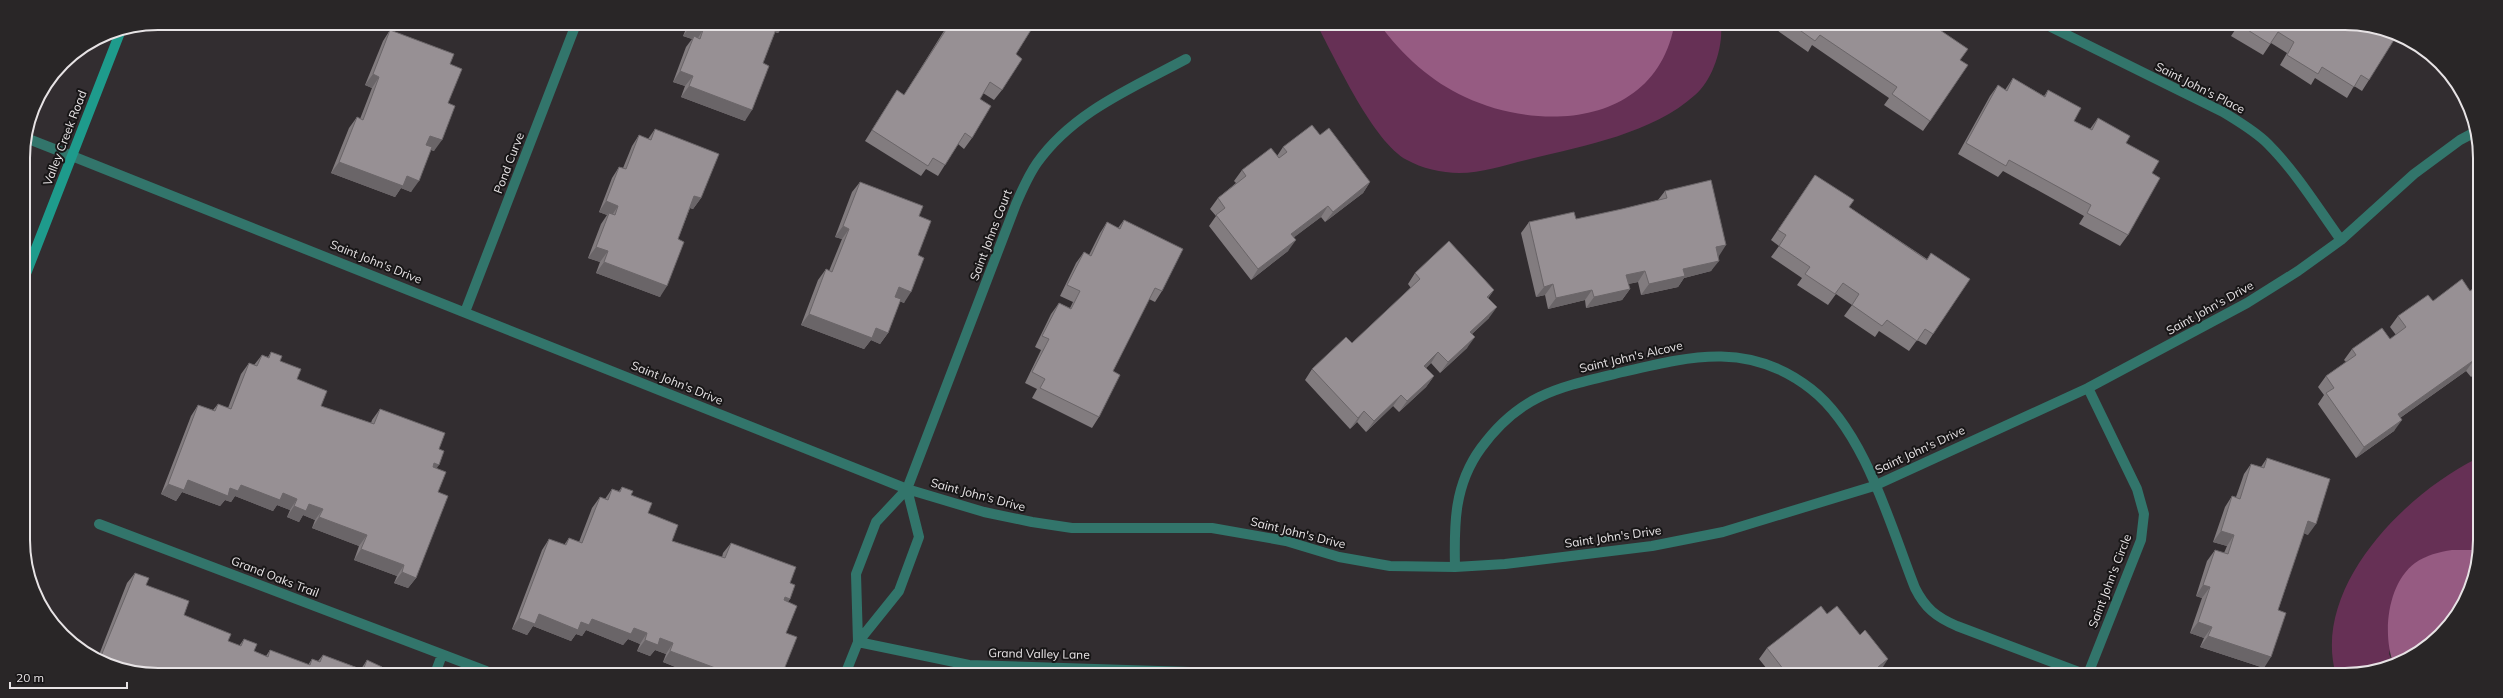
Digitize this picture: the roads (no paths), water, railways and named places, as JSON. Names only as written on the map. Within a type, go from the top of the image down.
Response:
[{"type":"main road","name":"Valley Creek Road","points":[[30,263],[118,36]]},
{"type":"street","name":"Pond Curve","points":[[466,312],[574,30]]},
{"type":"street","name":"Saint John's Place","points":[[2057,30],[2223,112],[2246,126],[2268,144],[2285,163],[2341,240]]},
{"type":"street","name":"Saint Johns Court","points":[[907,489],[1016,204],[1036,164],[1056,139],[1087,113],[1186,59]]},
{"type":"street","name":"Saint John's Drive","points":[[31,140],[907,489],[984,512],[1032,522],[1072,528],[1212,528],[1286,541],[1363,562],[1397,566],[1455,568],[1564,557],[1666,543],[1722,532],[1874,486],[2088,388],[2247,303],[2298,272],[2341,240],[2414,174],[2460,140],[2471,134]]},
{"type":"street","name":"Saint John's Alcove","points":[[1455,568],[1455,512],[1461,486],[1481,448],[1513,413],[1537,397],[1560,388],[1682,358],[1714,355],[1751,359],[1775,368],[1810,388],[1842,422],[1874,486]]},
{"type":"street","name":"Saint John's Circle","points":[[2088,388],[2137,489],[2144,514],[2140,540],[2090,668]]},
{"type":"street","points":[[1874,486],[1915,588],[1927,608],[1942,620],[2068,668]]},
{"type":"street","points":[[858,642],[856,574],[876,522],[907,489]]},
{"type":"street","points":[[848,668],[858,642],[898,591],[919,537],[907,489]]},
{"type":"street","name":"Grand Oaks Trail","points":[[99,524],[478,668]]},
{"type":"street","name":"Grand Valley Lane","points":[[858,642],[969,665],[1064,668]]},
{"type":"street","points":[[437,668],[442,655]]}]
